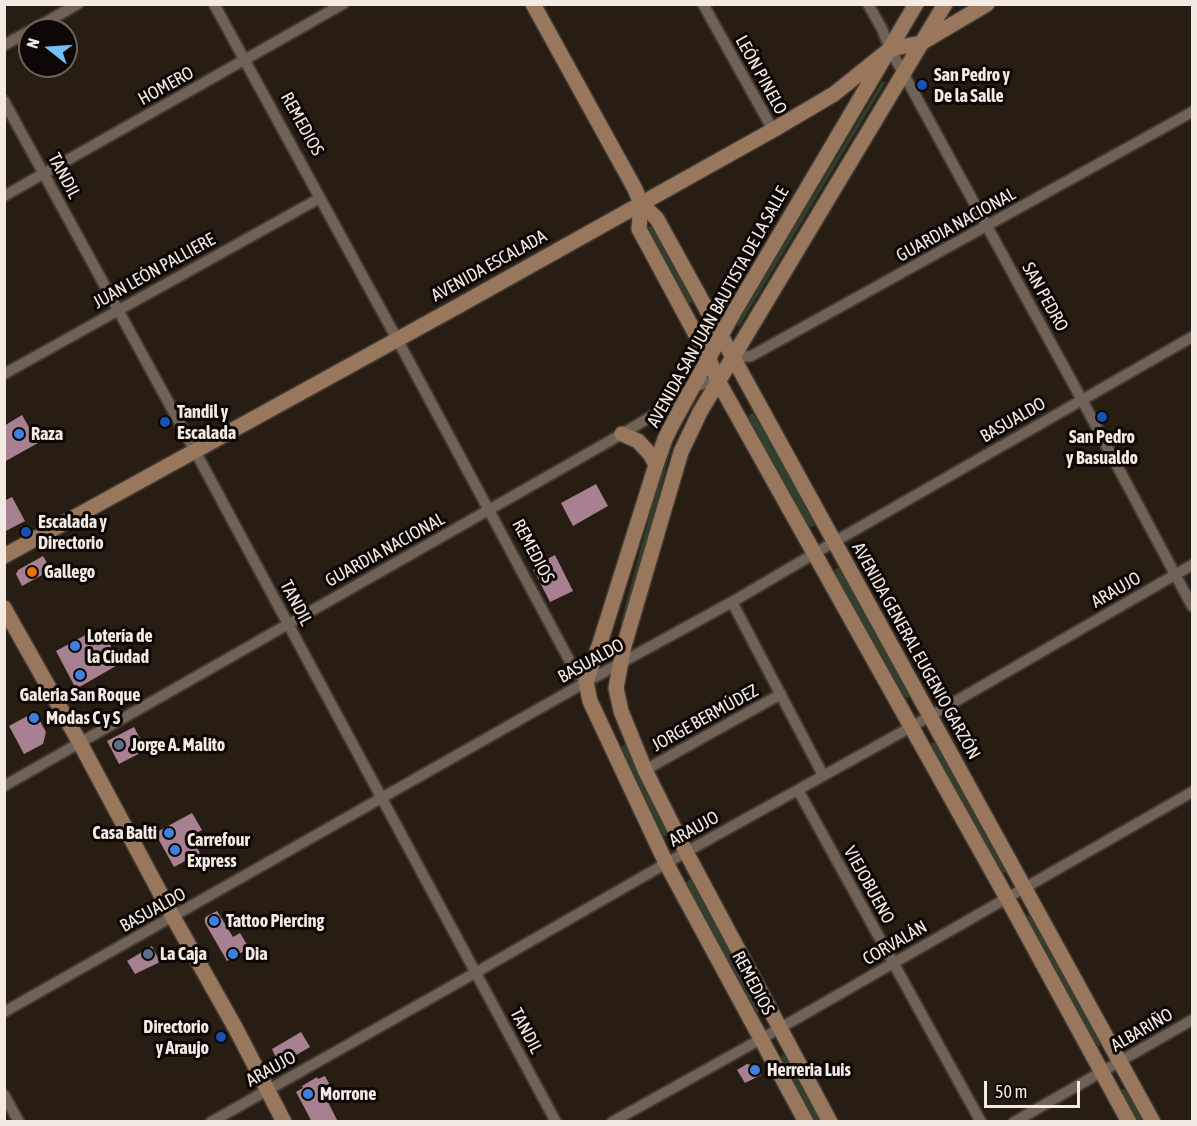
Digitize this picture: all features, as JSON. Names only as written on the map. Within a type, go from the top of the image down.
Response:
[{"type":"street","points":[[54,18],[78,4]]},
{"type":"street","name":"REMEDIOS","points":[[214,4],[574,669],[586,682],[590,701],[666,863],[806,1122]]},
{"type":"street","name":"HOMERO","points":[[4,196],[343,4]]},
{"type":"street","name":"AVENIDA GENERAL EUGENIO GARZÓN","points":[[533,4],[641,203],[657,219],[722,336],[732,358],[1153,1122]]},
{"type":"street","name":"LEÓN PINELO","points":[[703,4],[773,130]]},
{"type":"street","name":"SAN PEDRO","points":[[868,4],[890,49],[1192,606]]},
{"type":"street","name":"AVENIDA SAN JUAN BAUTISTA DE LA SALLE","points":[[586,682],[665,440],[734,312],[916,4]]},
{"type":"street","name":"AVENIDA SAN JUAN BAUTISTA DE LA SALLE","points":[[620,663],[681,452],[700,412],[945,4]]},
{"type":"street","name":"AVENIDA ESCALADA","points":[[4,556],[773,130],[834,94],[890,49],[921,43],[987,4]]},
{"type":"street","points":[[4,45],[18,38]]},
{"type":"street","name":"TANDIL","points":[[4,101],[556,1122]]},
{"type":"street","name":"GUARDIA NACIONAL","points":[[732,358],[751,357],[1192,112]]},
{"type":"street","name":"JUAN LEÓN PALLIERE","points":[[4,374],[320,198]]},
{"type":"street","name":"AVENIDA GENERAL EUGENIO GARZÓN","points":[[641,203],[639,229],[709,359],[718,381],[1008,898],[1129,1122]]},
{"type":"street","name":"BASUALDO","points":[[4,1012],[586,682],[732,602],[1192,337]]},
{"type":"street","name":"GUARDIA NACIONAL","points":[[4,786],[622,434],[657,413],[694,386],[718,381]]},
{"type":"street","points":[[622,434],[638,441],[656,465]]},
{"type":"street","name":"ARAUJO","points":[[210,1122],[911,727],[1192,565]]},
{"type":"street","points":[[732,602],[823,775]]},
{"type":"street","points":[[4,608],[236,1029],[284,1122]]},
{"type":"street","name":"REMEDIOS","points":[[620,663],[616,688],[621,711],[645,770],[686,852],[830,1122]]},
{"type":"street","name":"JORGE BERMÚDEZ","points":[[645,770],[781,694]]},
{"type":"street","name":"VIEJOBUENO","points":[[798,790],[981,1122]]},
{"type":"street","name":"CORVALÁN","points":[[612,1122],[1192,792]]},
{"type":"street","name":"ALBARIÑO","points":[[1014,1122],[1192,1020]]},
{"type":"street","points":[[4,1095],[19,1122]]},
{"type":"green space","points":[[882,81],[885,83],[739,327],[737,323]]},
{"type":"green space","points":[[653,226],[693,296],[691,303],[687,304],[646,229]]},
{"type":"green space","points":[[692,404],[673,441],[623,624],[621,622],[669,442]]},
{"type":"green space","points":[[755,412],[817,524],[813,527],[808,526],[748,418]]},
{"type":"green space","points":[[840,567],[911,695],[908,698],[902,697],[834,574],[835,569]]},
{"type":"green space","points":[[934,742],[938,742],[1007,870],[1006,872],[998,872],[930,748]]},
{"type":"green space","points":[[624,745],[629,746],[670,831],[664,837],[659,834],[620,749]]},
{"type":"green space","points":[[692,879],[762,1006],[758,1013],[754,1012],[685,886],[688,880]]},
{"type":"green space","points":[[1029,915],[1033,916],[1102,1043],[1101,1045],[1093,1046],[1026,918]]},
{"type":"green space","points":[[783,1054],[786,1054],[825,1121],[812,1121],[779,1060]]},
{"type":"green space","points":[[1125,1088],[1129,1088],[1148,1121],[1135,1121],[1120,1094]]},
{"type":"building","name":"Raza","points":[[22,415],[38,443],[4,462],[4,426]]},
{"type":"building","points":[[596,484],[608,506],[573,526],[561,503]]},
{"type":"building","points":[[12,497],[25,521],[4,532],[4,501]]},
{"type":"building","points":[[555,555],[573,591],[550,602],[532,567]]},
{"type":"building","name":"Gallego","points":[[43,556],[51,570],[22,586],[16,574],[18,570]]},
{"type":"building","points":[[89,633],[94,641],[104,635],[121,663],[76,689],[56,651]]},
{"type":"building","points":[[35,712],[46,732],[43,744],[24,754],[9,726]]},
{"type":"building","points":[[134,727],[146,750],[119,764],[107,741]]},
{"type":"building","points":[[192,813],[202,830],[191,836],[200,853],[174,867],[155,833]]},
{"type":"building","points":[[217,911],[233,937],[240,933],[249,948],[227,961],[205,923],[207,916]]},
{"type":"building","name":"La Caja","points":[[152,946],[160,962],[135,974],[127,961]]},
{"type":"building","points":[[301,1032],[310,1047],[286,1061],[276,1058],[272,1049]]},
{"type":"building","points":[[747,1064],[757,1067],[761,1075],[745,1083],[737,1070]]},
{"type":"building","points":[[325,1076],[332,1089],[324,1094],[338,1122],[312,1122],[296,1092],[317,1077],[318,1079]]},
{"type":"place","name":"San Pedro y De la Salle","points":[[922,85]]},
{"type":"place","name":"San Pedro y Basualdo","points":[[1102,417]]},
{"type":"place","name":"Tandil y Escalada","points":[[165,422]]},
{"type":"place","name":"Raza","points":[[19,434]]},
{"type":"place","name":"Escalada y Directorio","points":[[26,532]]},
{"type":"place","name":"Gallego","points":[[32,572]]},
{"type":"place","name":"Lotería de la Ciudad","points":[[75,646]]},
{"type":"place","name":"Galeria San Roque","points":[[80,675]]},
{"type":"place","name":"Modas C y S","points":[[34,718]]},
{"type":"place","name":"Jorge A. Malito","points":[[119,745]]},
{"type":"place","name":"Casa Balti","points":[[169,833]]},
{"type":"place","name":"Carrefour Express","points":[[175,850]]},
{"type":"place","name":"Tattoo Piercing","points":[[214,921]]},
{"type":"place","name":"La Caja","points":[[148,954]]},
{"type":"place","name":"Dia","points":[[233,954]]},
{"type":"place","name":"Directorio y Araujo","points":[[221,1037]]},
{"type":"place","name":"Herreria Luis","points":[[755,1070]]},
{"type":"place","name":"Morrone","points":[[308,1094]]}]
